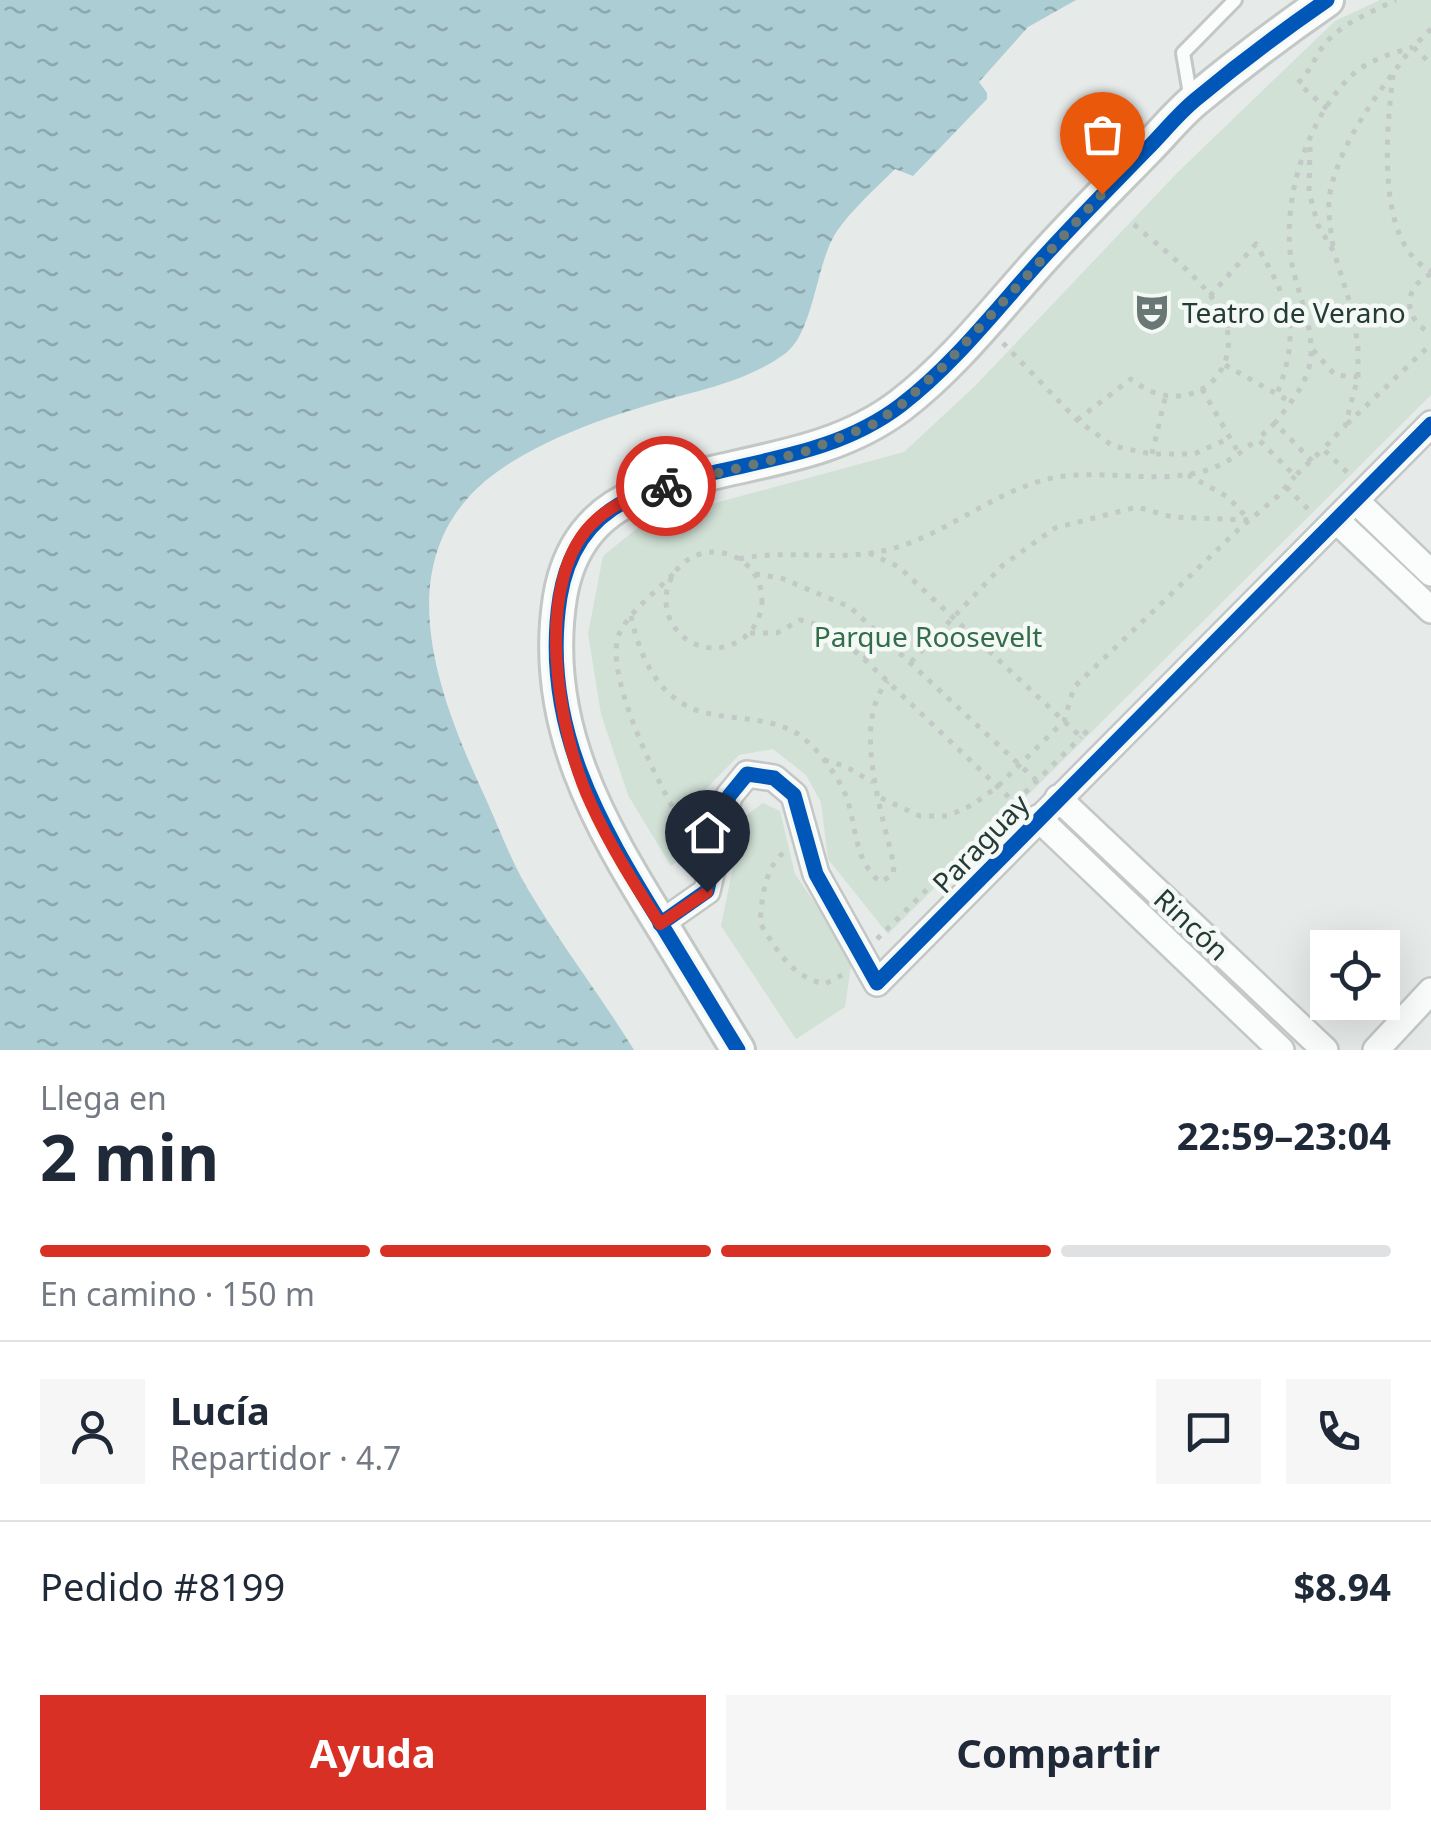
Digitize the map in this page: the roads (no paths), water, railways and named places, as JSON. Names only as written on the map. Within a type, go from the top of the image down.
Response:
[{"type":"street","points":[[738,1050],[622,864],[589,801],[562,707],[556,653],[562,586],[582,536],[596,520],[640,494],[804,452],[874,424],[920,389],[1192,102],[1327,0]]},
{"type":"street","name":"Paraguay","points":[[660,924],[707,892],[729,796],[747,774],[774,778],[794,796],[816,874],[877,983],[1431,424]]},
{"type":"street","points":[[1356,501],[1431,573]]},
{"type":"street","points":[[1336,520],[1431,610]]},
{"type":"street","name":"Rincón","points":[[1058,798],[1325,1050]]},
{"type":"street","name":"Rincón","points":[[1038,818],[1281,1050]]},
{"type":"street","points":[[1376,1050],[1431,991]]},
{"type":"lane","points":[[1192,102],[1183,53],[1235,0]]},
{"type":"water","points":[[0,0],[1076,0],[1028,27],[979,82],[987,99],[913,176],[895,169],[846,219],[828,249],[802,330],[786,353],[736,379],[610,417],[540,446],[507,465],[468,498],[443,536],[431,577],[430,620],[436,665],[449,710],[520,875],[634,1050],[0,1050]]},
{"type":"place","name":"Teatro de Verano","points":[[1152,312]]},
{"type":"park label","name":"Parque Roosevelt","points":[[928,636]]}]
